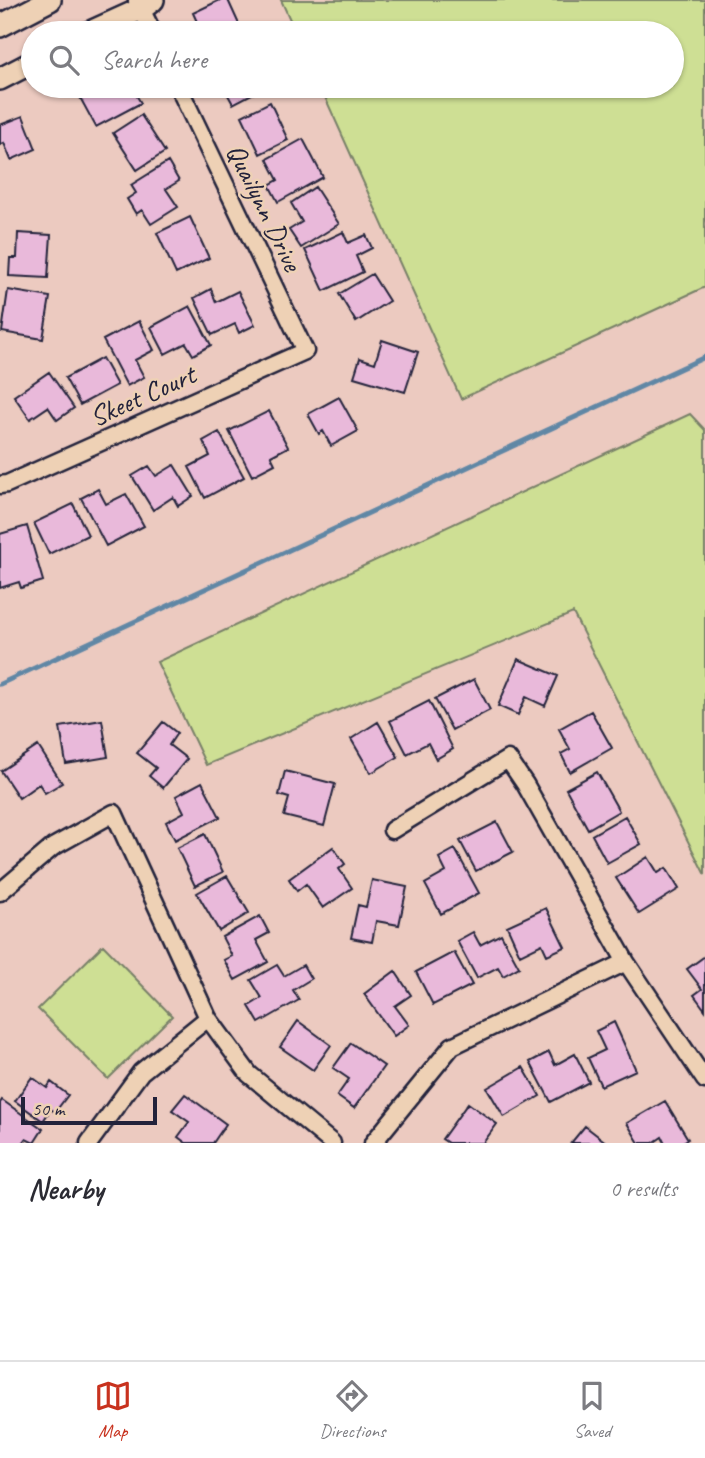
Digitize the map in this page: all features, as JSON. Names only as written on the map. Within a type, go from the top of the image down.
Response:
[{"type":"street","points":[[0,26],[50,0]]},
{"type":"street","points":[[110,21],[144,3],[149,21]]},
{"type":"street","points":[[0,79],[21,68]]},
{"type":"street","name":"Quailynn Drive","points":[[184,98],[304,351]]},
{"type":"street","name":"Skeet Court","points":[[0,485],[304,351]]},
{"type":"street","points":[[393,830],[508,759],[525,784],[626,962],[705,1080]]},
{"type":"street","points":[[0,892],[53,847],[114,813],[208,1018],[249,1074],[332,1143]]},
{"type":"street","points":[[373,1143],[452,1046],[626,962]]},
{"type":"street","points":[[89,1143],[141,1072],[208,1018]]},
{"type":"green space","points":[[281,0],[705,0],[705,287],[461,399],[325,98],[684,98],[684,21],[291,21]]},
{"type":"green space","points":[[690,414],[705,430],[705,875],[573,613],[206,765],[157,662]]},
{"type":"green space","points":[[103,945],[172,1016],[108,1079],[38,1009]]},
{"type":"building","points":[[220,0],[228,0],[238,21],[197,21],[193,13]]},
{"type":"building","points":[[80,98],[138,98],[141,103],[96,127]]},
{"type":"building","points":[[230,98],[244,98],[233,104]]},
{"type":"building","points":[[270,102],[288,140],[260,154],[242,116]]},
{"type":"building","points":[[141,115],[165,152],[137,170],[113,133]]},
{"type":"building","points":[[23,116],[36,149],[11,160],[4,143],[0,145],[0,125]]},
{"type":"building","points":[[303,139],[323,177],[278,202],[269,185],[278,180],[267,159]]},
{"type":"building","points":[[168,162],[179,181],[166,189],[178,207],[151,224],[142,210],[136,214],[127,199],[136,193],[131,185]]},
{"type":"building","points":[[315,187],[339,224],[301,248],[289,230],[302,222],[291,203]]},
{"type":"building","points":[[190,217],[209,258],[176,274],[157,233]]},
{"type":"building","points":[[343,232],[348,243],[366,235],[372,248],[356,256],[363,272],[324,291],[305,250]]},
{"type":"building","points":[[18,233],[51,235],[48,278],[9,276],[10,258],[17,258]]},
{"type":"building","points":[[372,274],[389,301],[356,322],[339,294]]},
{"type":"building","points":[[211,289],[216,302],[238,291],[255,325],[239,333],[235,324],[212,335],[194,298]]},
{"type":"building","points":[[8,290],[50,297],[43,339],[2,332]]},
{"type":"building","points":[[190,306],[211,345],[193,355],[186,343],[165,354],[151,327]]},
{"type":"building","points":[[139,321],[154,350],[135,360],[144,377],[127,386],[103,340]]},
{"type":"building","points":[[382,340],[418,352],[405,392],[354,377],[360,358],[375,363]]},
{"type":"building","points":[[102,358],[117,385],[80,405],[65,378]]},
{"type":"building","points":[[49,372],[74,408],[57,420],[48,407],[30,419],[14,396]]},
{"type":"building","points":[[339,397],[358,431],[331,446],[323,431],[319,434],[308,414]]},
{"type":"building","points":[[269,411],[288,447],[271,456],[275,464],[252,476],[229,431]]},
{"type":"building","points":[[219,432],[244,477],[205,498],[189,467],[210,456],[203,441]]},
{"type":"building","points":[[174,465],[193,496],[178,506],[173,497],[153,510],[132,476],[149,466],[156,476]]},
{"type":"building","points":[[98,489],[106,504],[126,494],[144,526],[106,546],[81,498]]},
{"type":"building","points":[[73,504],[88,535],[49,554],[34,523]]},
{"type":"building","points":[[27,526],[43,581],[21,588],[19,582],[0,588],[0,534]]},
{"type":"building","points":[[518,659],[558,676],[545,706],[526,697],[518,715],[498,706]]},
{"type":"building","points":[[474,679],[490,710],[452,730],[435,699]]},
{"type":"building","points":[[429,701],[453,749],[436,759],[428,743],[407,754],[390,721]]},
{"type":"building","points":[[591,711],[612,748],[570,772],[561,754],[570,749],[559,729]]},
{"type":"building","points":[[102,720],[108,757],[66,764],[60,727]]},
{"type":"building","points":[[163,722],[177,733],[169,745],[187,759],[163,788],[149,776],[156,768],[137,753]]},
{"type":"building","points":[[378,722],[398,757],[371,773],[351,739]]},
{"type":"building","points":[[38,746],[62,783],[45,793],[39,784],[19,798],[1,771]]},
{"type":"building","points":[[285,771],[335,784],[324,826],[284,816],[289,798],[279,795]]},
{"type":"building","points":[[597,772],[619,811],[588,829],[566,789]]},
{"type":"building","points":[[202,782],[220,817],[175,840],[166,822],[184,812],[176,796]]},
{"type":"building","points":[[625,816],[641,844],[607,863],[592,835]]},
{"type":"building","points":[[497,822],[513,852],[476,871],[460,841]]},
{"type":"building","points":[[205,834],[223,872],[195,886],[177,848]]},
{"type":"building","points":[[333,847],[345,864],[339,869],[352,888],[323,908],[306,884],[297,891],[289,879]]},
{"type":"building","points":[[455,849],[479,893],[441,914],[425,884],[446,872],[439,858]]},
{"type":"building","points":[[648,857],[658,873],[666,868],[679,889],[639,914],[616,878]]},
{"type":"building","points":[[227,876],[249,913],[219,931],[197,893]]},
{"type":"building","points":[[372,880],[407,887],[399,925],[376,921],[372,942],[351,938],[358,905],[366,907]]},
{"type":"building","points":[[546,908],[565,947],[547,955],[542,944],[520,955],[507,926]]},
{"type":"building","points":[[260,916],[269,933],[256,940],[268,962],[235,980],[224,960],[232,956],[222,937]]},
{"type":"building","points":[[473,932],[480,945],[501,934],[519,967],[503,976],[498,967],[477,978],[457,941]]},
{"type":"building","points":[[454,952],[472,985],[433,1005],[416,972]]},
{"type":"building","points":[[705,956],[705,1010],[694,995],[702,989],[687,969]]},
{"type":"building","points":[[277,965],[284,976],[303,965],[311,979],[293,990],[299,1000],[259,1023],[249,1006],[262,998],[251,980]]},
{"type":"building","points":[[395,971],[411,995],[395,1006],[409,1025],[394,1036],[364,994]]},
{"type":"building","points":[[298,1021],[331,1045],[313,1070],[280,1047]]},
{"type":"building","points":[[614,1022],[636,1070],[601,1086],[588,1058],[605,1050],[596,1031]]},
{"type":"building","points":[[351,1043],[384,1066],[354,1108],[337,1096],[349,1079],[333,1068]]},
{"type":"building","points":[[549,1052],[555,1065],[575,1054],[589,1082],[551,1102],[530,1062]]},
{"type":"building","points":[[523,1067],[540,1096],[504,1117],[487,1088]]},
{"type":"building","points":[[32,1077],[47,1088],[51,1082],[68,1095],[55,1112],[51,1109],[43,1121],[15,1101]]},
{"type":"building","points":[[185,1094],[226,1124],[213,1143],[186,1143],[178,1137],[189,1122],[172,1110]]},
{"type":"building","points":[[2,1100],[43,1129],[34,1143],[26,1139],[23,1143],[0,1143]]},
{"type":"building","points":[[665,1101],[688,1139],[681,1143],[665,1143],[662,1137],[653,1143],[639,1143],[627,1123]]},
{"type":"building","points":[[468,1103],[497,1124],[483,1143],[448,1143],[442,1139]]},
{"type":"building","points":[[585,1126],[607,1143],[571,1143]]},
{"type":"waterway","points":[[0,684],[705,357]]}]
